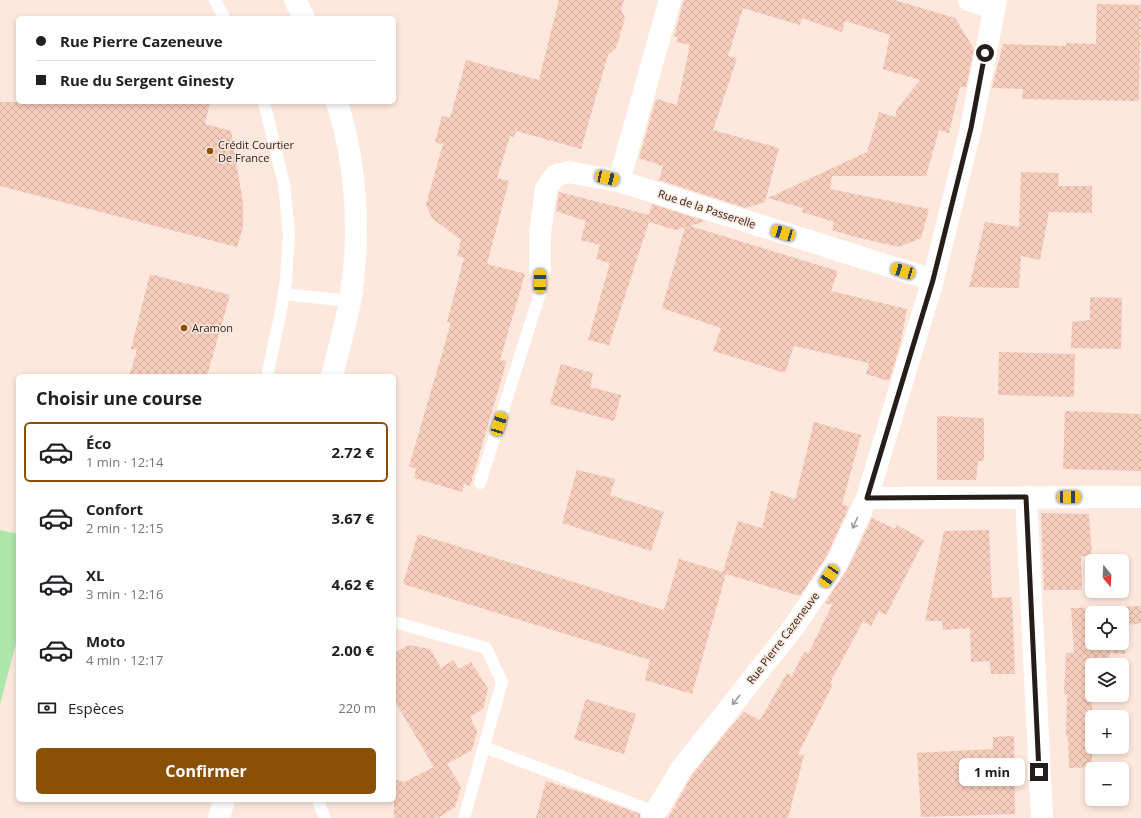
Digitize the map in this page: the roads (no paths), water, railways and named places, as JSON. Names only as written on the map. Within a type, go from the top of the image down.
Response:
[{"type":"street","points":[[295,0],[303,16]]},
{"type":"street","points":[[618,181],[670,0]]},
{"type":"street","points":[[969,0],[995,4]]},
{"type":"street","name":"Rue Pierre Cazeneuve","points":[[654,815],[682,768],[794,628],[837,563],[867,498],[933,280],[971,128],[995,4]]},
{"type":"street","points":[[332,374],[350,301],[355,250],[354,190],[349,148],[338,104]]},
{"type":"street","name":"Rue de la Passerelle","points":[[540,269],[540,233],[546,189],[555,176],[568,172],[618,181],[933,280]]},
{"type":"street","points":[[1026,497],[1042,818]]},
{"type":"street","points":[[867,498],[1141,497]]},
{"type":"street","points":[[219,818],[223,802]]},
{"type":"lane","points":[[215,0],[223,16]]},
{"type":"lane","points":[[264,104],[284,184],[290,233],[284,294],[267,374]]},
{"type":"lane","points":[[480,483],[540,292],[540,269]]},
{"type":"lane","points":[[284,294],[350,301]]},
{"type":"lane","points":[[396,623],[486,648],[502,682],[464,818]]},
{"type":"lane","points":[[484,746],[654,815]]},
{"type":"lane","points":[[320,802],[325,818]]},
{"type":"place","name":"Crédit Courtier De France","points":[[210,151]]},
{"type":"place","name":"Aramon","points":[[184,328]]}]
